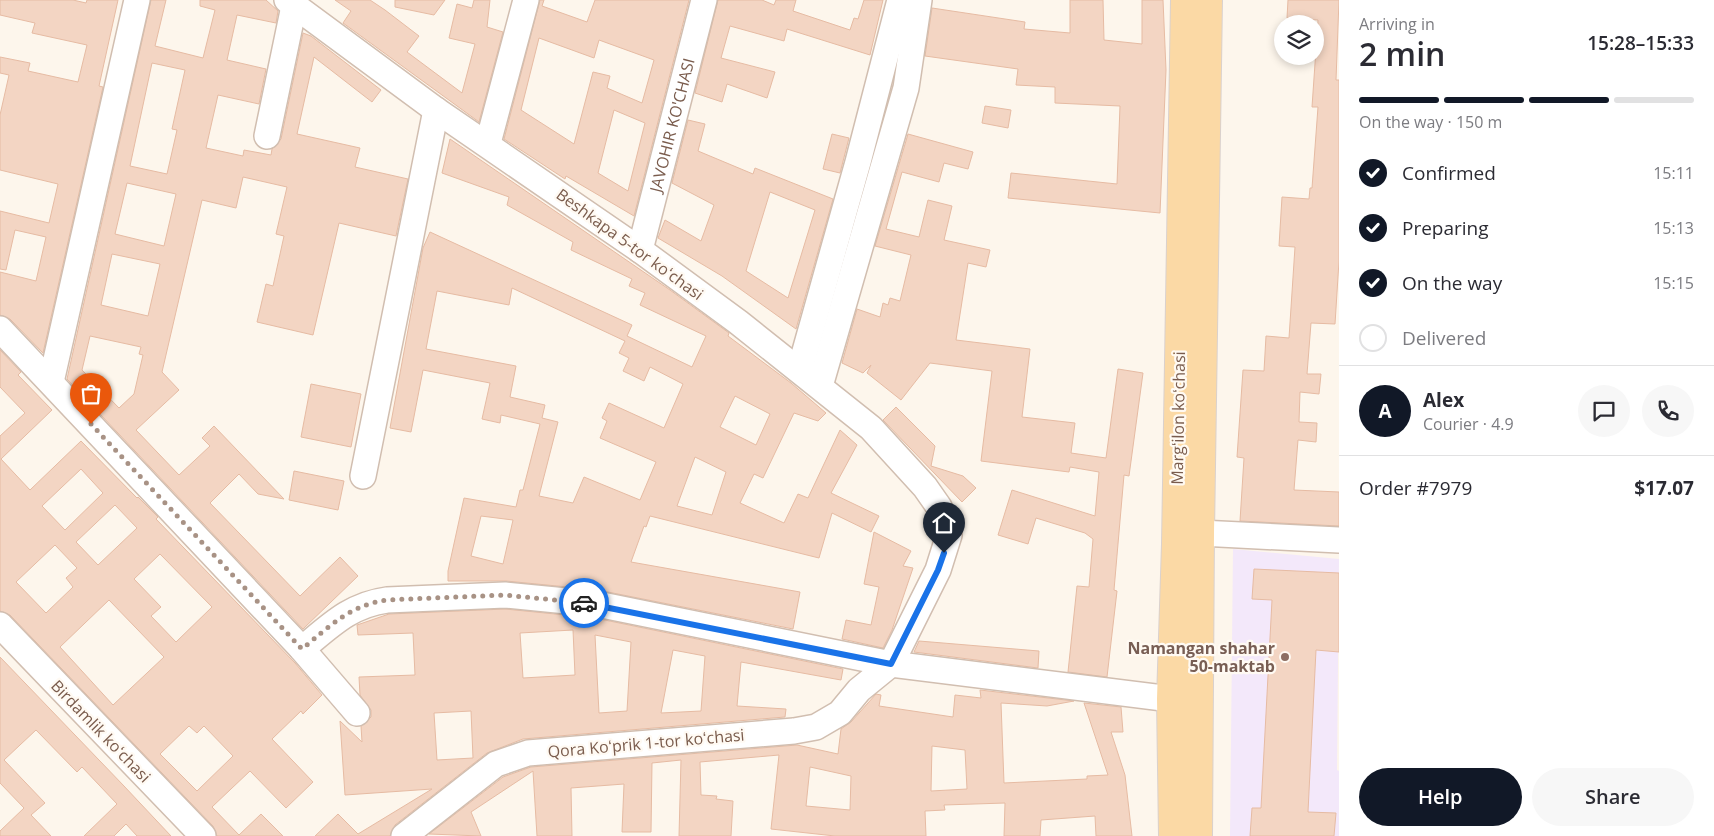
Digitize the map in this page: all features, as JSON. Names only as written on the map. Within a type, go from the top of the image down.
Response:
[{"type":"main road","name":"Margʻilon koʻchasi","points":[[1173,836],[1171,699],[1176,544],[1185,0]]},
{"type":"main road","name":"Margʻilon koʻchasi","points":[[1198,836],[1200,533],[1208,0]]},
{"type":"street","points":[[51,382],[137,0]]},
{"type":"street","points":[[488,143],[526,0]]},
{"type":"street","name":"JAVOHIR KO'CHASI","points":[[640,250],[704,0]]},
{"type":"street","points":[[800,369],[858,162],[900,0]]},
{"type":"street","points":[[820,386],[906,88],[919,0]]},
{"type":"street","name":"Beshkapa 5-tor koʻchasi","points":[[267,136],[290,3],[436,110],[488,143],[640,250],[800,369],[871,428],[925,486],[939,507],[949,535],[938,570],[891,664]]},
{"type":"street","points":[[363,476],[436,110]]},
{"type":"street","points":[[0,329],[302,649],[357,713]]},
{"type":"street","points":[[1200,533],[1339,540]]},
{"type":"street","points":[[302,649],[353,608],[369,602],[505,595],[597,604],[891,664],[1171,699]]},
{"type":"street","name":"Birdamlik koʻchasi","points":[[0,625],[203,836]]},
{"type":"street","name":"Qora Koʻprik 1-tor koʻchasi","points":[[404,836],[496,764],[511,757],[528,753],[816,727],[840,714],[859,690],[891,664]]},
{"type":"shaded area","name":"Namangan shahar 50-maktab","points":[[1233,549],[1339,559],[1337,770],[1339,771],[1339,836],[1230,836]]},
{"type":"building","points":[[0,0],[73,0],[86,3],[87,0],[118,0],[99,86],[103,87],[43,353],[10,319],[0,315],[0,272],[36,281],[46,237],[15,230],[6,270],[0,269],[0,211],[49,223],[58,184],[0,170],[0,115],[9,75],[0,73],[0,57],[30,63],[28,71],[78,82],[87,45],[32,33],[35,23],[0,15]]},
{"type":"building","points":[[151,0],[166,0],[155,46],[203,58],[215,10],[200,6],[200,0],[266,0],[278,11],[276,23],[237,15],[227,60],[266,69],[259,104],[218,95],[206,148],[243,156],[244,150],[271,155],[272,149],[281,139],[303,33],[311,36],[381,90],[372,102],[314,57],[297,134],[360,148],[355,167],[408,179],[396,236],[339,223],[313,335],[257,322],[266,284],[273,286],[284,236],[276,234],[287,187],[243,177],[236,208],[202,200],[162,372],[179,390],[136,430],[179,475],[210,446],[202,438],[214,426],[284,499],[258,494],[239,474],[210,503],[300,596],[340,557],[358,576],[303,629],[67,379]],"holes":[[[152,63],[185,70],[172,129],[177,130],[167,174],[130,166]],[[127,183],[176,194],[164,246],[115,234]],[[112,254],[160,264],[148,316],[101,305]],[[90,336],[141,347],[139,354],[143,355],[134,394],[119,408],[82,370]]]},
{"type":"building","points":[[335,0],[370,0],[385,10],[419,36],[407,52],[462,93],[475,44],[449,38],[457,4],[472,8],[474,0],[490,0],[487,27],[503,32],[479,122],[343,23],[351,11]]},
{"type":"building","points":[[395,0],[445,0],[434,15],[395,7]]},
{"type":"building","points":[[540,0],[544,0],[542,6],[587,22],[595,0],[689,0],[634,216],[566,176],[565,179],[504,139]],"holes":[[[539,38],[594,58],[599,40],[654,60],[642,103],[607,88],[610,76],[593,72],[574,144],[521,110]],[[614,110],[645,123],[628,191],[598,173]]]},
{"type":"building","points":[[718,0],[762,0],[774,5],[776,0],[796,0],[793,11],[850,30],[854,18],[858,19],[864,0],[883,0],[870,55],[787,29],[784,41],[730,26],[721,58],[775,72],[767,98],[727,84],[722,102],[695,93]]},
{"type":"building","points":[[1070,0],[1103,0],[1104,40],[1142,44],[1142,0],[1163,0],[1166,70],[1160,213],[1008,198],[1011,173],[1117,184],[1120,106],[1055,103],[1055,87],[1016,85],[1018,69],[925,56],[932,8],[1025,22],[1024,29],[1070,33]]},
{"type":"building","points":[[1288,0],[1339,0],[1336,80],[1339,80],[1339,261],[1335,324],[1311,323],[1307,374],[1321,374],[1319,394],[1300,392],[1299,422],[1317,423],[1316,442],[1298,440],[1294,490],[1339,492],[1339,526],[1240,521],[1244,458],[1237,457],[1243,370],[1264,371],[1266,336],[1289,338],[1295,247],[1279,246],[1282,197],[1309,199],[1310,188],[1312,188],[1318,107],[1312,107],[1315,65],[1324,65],[1324,15],[1287,15]]},
{"type":"building","points":[[985,106],[1011,110],[1008,128],[982,123]]},
{"type":"building","points":[[688,120],[705,124],[698,151],[753,174],[755,168],[833,199],[796,329],[722,276],[658,238],[665,220],[701,241],[714,205],[672,183]],"holes":[[[770,192],[815,210],[788,298],[746,271]]]},
{"type":"building","points":[[832,134],[849,138],[840,173],[823,169]]},
{"type":"building","points":[[908,134],[973,152],[968,169],[944,163],[939,182],[902,172],[886,229],[919,237],[928,200],[952,206],[944,240],[990,250],[986,267],[968,263],[956,340],[1030,349],[1022,417],[1075,423],[1071,453],[1106,458],[1118,369],[1143,373],[1129,476],[1124,475],[1114,590],[1117,591],[1107,677],[1068,672],[1077,586],[1089,587],[1093,539],[1085,533],[1036,518],[1028,544],[998,535],[1012,490],[1095,516],[1099,472],[1070,467],[1069,472],[981,461],[992,371],[930,363],[901,400],[867,373],[871,365],[863,373],[842,363],[857,309],[880,317],[883,303],[888,305],[890,298],[900,301],[911,255],[875,246]]},
{"type":"building","points":[[450,139],[670,290],[729,333],[728,336],[791,383],[826,413],[818,421],[794,413],[763,478],[754,474],[740,503],[784,523],[798,494],[808,498],[840,430],[857,445],[831,493],[879,516],[871,532],[832,513],[819,558],[650,516],[646,527],[644,526],[631,562],[800,592],[793,629],[598,590],[506,581],[448,581],[448,571],[464,498],[516,507],[520,490],[523,490],[540,424],[501,415],[500,423],[482,419],[490,383],[423,370],[411,432],[390,428],[423,248],[430,232],[632,325],[627,336],[692,367],[706,336],[640,305],[645,293],[629,286],[632,279],[571,250],[573,242],[507,205],[509,197],[442,173]],"holes":[[[512,288],[625,341],[619,353],[629,358],[623,371],[644,381],[650,367],[683,384],[664,428],[609,403],[602,418],[607,421],[600,438],[656,462],[640,500],[584,477],[573,503],[539,496],[558,422],[542,418],[545,405],[510,397],[516,366],[426,349],[437,291],[509,305]],[[735,396],[770,414],[756,445],[720,427]],[[695,457],[726,472],[712,515],[677,506]],[[481,516],[513,520],[503,564],[471,556]]]},
{"type":"building","points":[[0,350],[21,372],[18,375],[52,410],[1,459],[30,490],[81,441],[158,517],[156,519],[295,663],[322,695],[303,714],[301,711],[272,739],[313,782],[286,808],[250,771],[212,807],[239,835],[261,814],[283,836],[217,836],[213,826],[10,615],[0,611],[0,436],[25,413],[0,387]],"holes":[[[81,469],[103,493],[65,530],[42,506]],[[115,505],[137,528],[98,565],[76,542]],[[55,545],[77,568],[66,578],[73,587],[46,613],[16,582]],[[160,554],[212,607],[176,642],[151,616],[161,607],[134,579]],[[109,600],[164,657],[113,705],[60,647]],[[189,726],[197,733],[204,726],[233,756],[197,791],[160,754]]]},
{"type":"building","points":[[311,384],[361,394],[351,447],[301,437]]},
{"type":"building","points":[[896,407],[935,446],[931,466],[963,476],[976,488],[962,502],[883,420]]},
{"type":"building","points":[[294,471],[344,481],[338,510],[289,500]]},
{"type":"building","points":[[874,532],[911,551],[903,566],[913,568],[892,630],[883,648],[842,639],[846,620],[871,625],[879,587],[864,584]]},
{"type":"building","points":[[1254,569],[1339,573],[1339,652],[1316,650],[1308,812],[1336,813],[1334,836],[1250,836],[1252,808],[1261,808],[1272,600],[1252,599]]},
{"type":"building","points":[[505,609],[595,618],[843,669],[841,680],[741,662],[737,706],[786,709],[785,717],[523,739],[487,753],[395,825],[390,836],[315,836],[338,814],[358,834],[432,789],[345,795],[340,721],[362,742],[361,726],[371,717],[371,710],[360,695],[359,677],[415,675],[413,633],[358,635],[357,625],[389,614]],"holes":[[[573,630],[575,675],[523,678],[520,633]],[[595,635],[631,642],[627,711],[599,713]],[[673,650],[705,656],[701,711],[661,713]],[[471,711],[473,758],[437,760],[434,713]]]},
{"type":"building","points":[[919,641],[1039,651],[1038,668],[914,652]]},
{"type":"building","points":[[0,657],[171,836],[137,836],[126,824],[114,836],[84,836],[117,804],[82,767],[77,772],[36,730],[4,760],[45,803],[31,815],[51,836],[0,836],[0,831],[24,808],[0,783]]},
{"type":"building","points":[[980,690],[1074,701],[1047,706],[1001,703],[1004,783],[1087,779],[1087,776],[1108,775],[1084,703],[1121,707],[1123,732],[1111,732],[1125,775],[1132,836],[1096,836],[1095,816],[1041,820],[1040,836],[1004,836],[1005,803],[944,805],[945,810],[925,811],[926,836],[835,836],[771,829],[779,755],[700,762],[701,795],[717,796],[716,799],[733,801],[731,836],[679,836],[681,760],[652,763],[651,832],[622,832],[624,784],[571,788],[572,836],[537,836],[533,771],[471,812],[481,836],[429,834],[503,777],[531,767],[797,745],[838,754],[841,729],[851,722],[876,694],[881,695],[879,706],[953,717],[955,695],[981,698]],"holes":[[[932,746],[965,750],[967,789],[931,791]],[[810,767],[851,776],[850,810],[806,806]]]},
{"type":"way so far","points":[[91,424],[302,649],[353,608],[369,602],[505,595],[584,603]]},
{"type":"place","name":"Namangan shahar 50-maktab","points":[[1285,657]]},
{"type":"route","points":[[584,603],[597,604],[891,664],[938,570],[944,553]]}]
